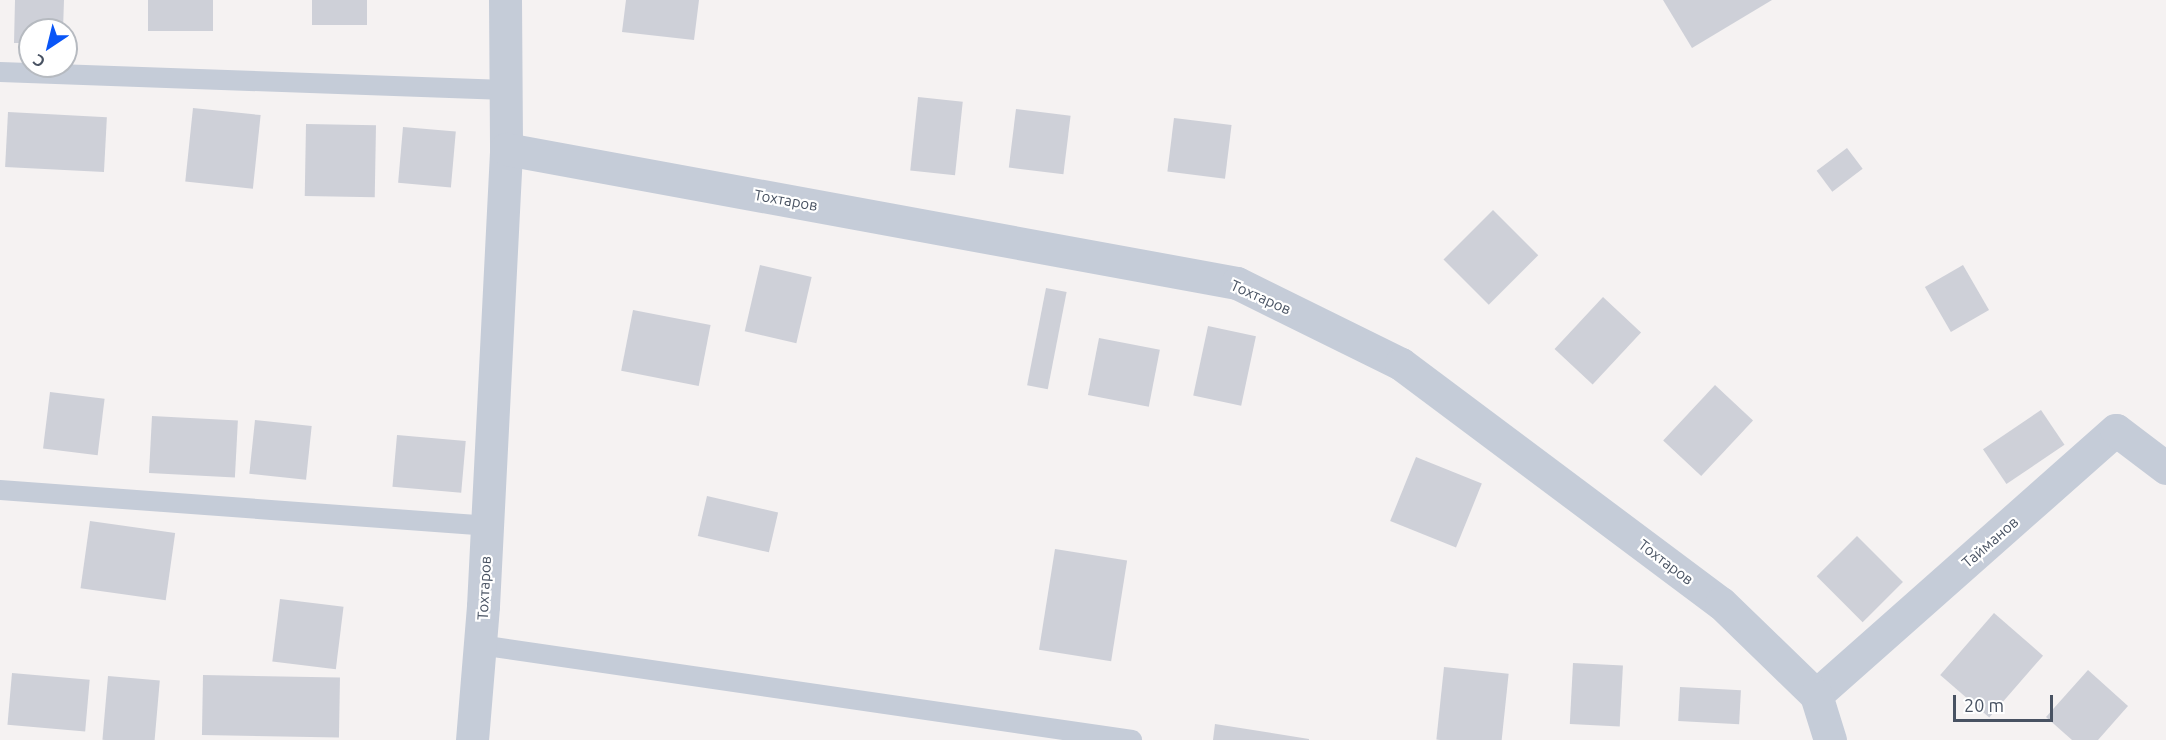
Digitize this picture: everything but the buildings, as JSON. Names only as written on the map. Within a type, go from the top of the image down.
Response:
[{"type":"street","name":"Тохтаров","points":[[472,740],[487,526],[506,149],[505,0]]},
{"type":"street","name":"Тохтаров","points":[[506,149],[1238,283],[1401,364],[1721,603],[1816,695],[1830,740]]},
{"type":"street","name":"Тайманов","points":[[1816,695],[2116,430],[2166,468]]},
{"type":"lane","points":[[0,72],[506,90]]},
{"type":"lane","points":[[0,490],[487,526]]},
{"type":"lane","points":[[480,645],[1132,740]]}]
